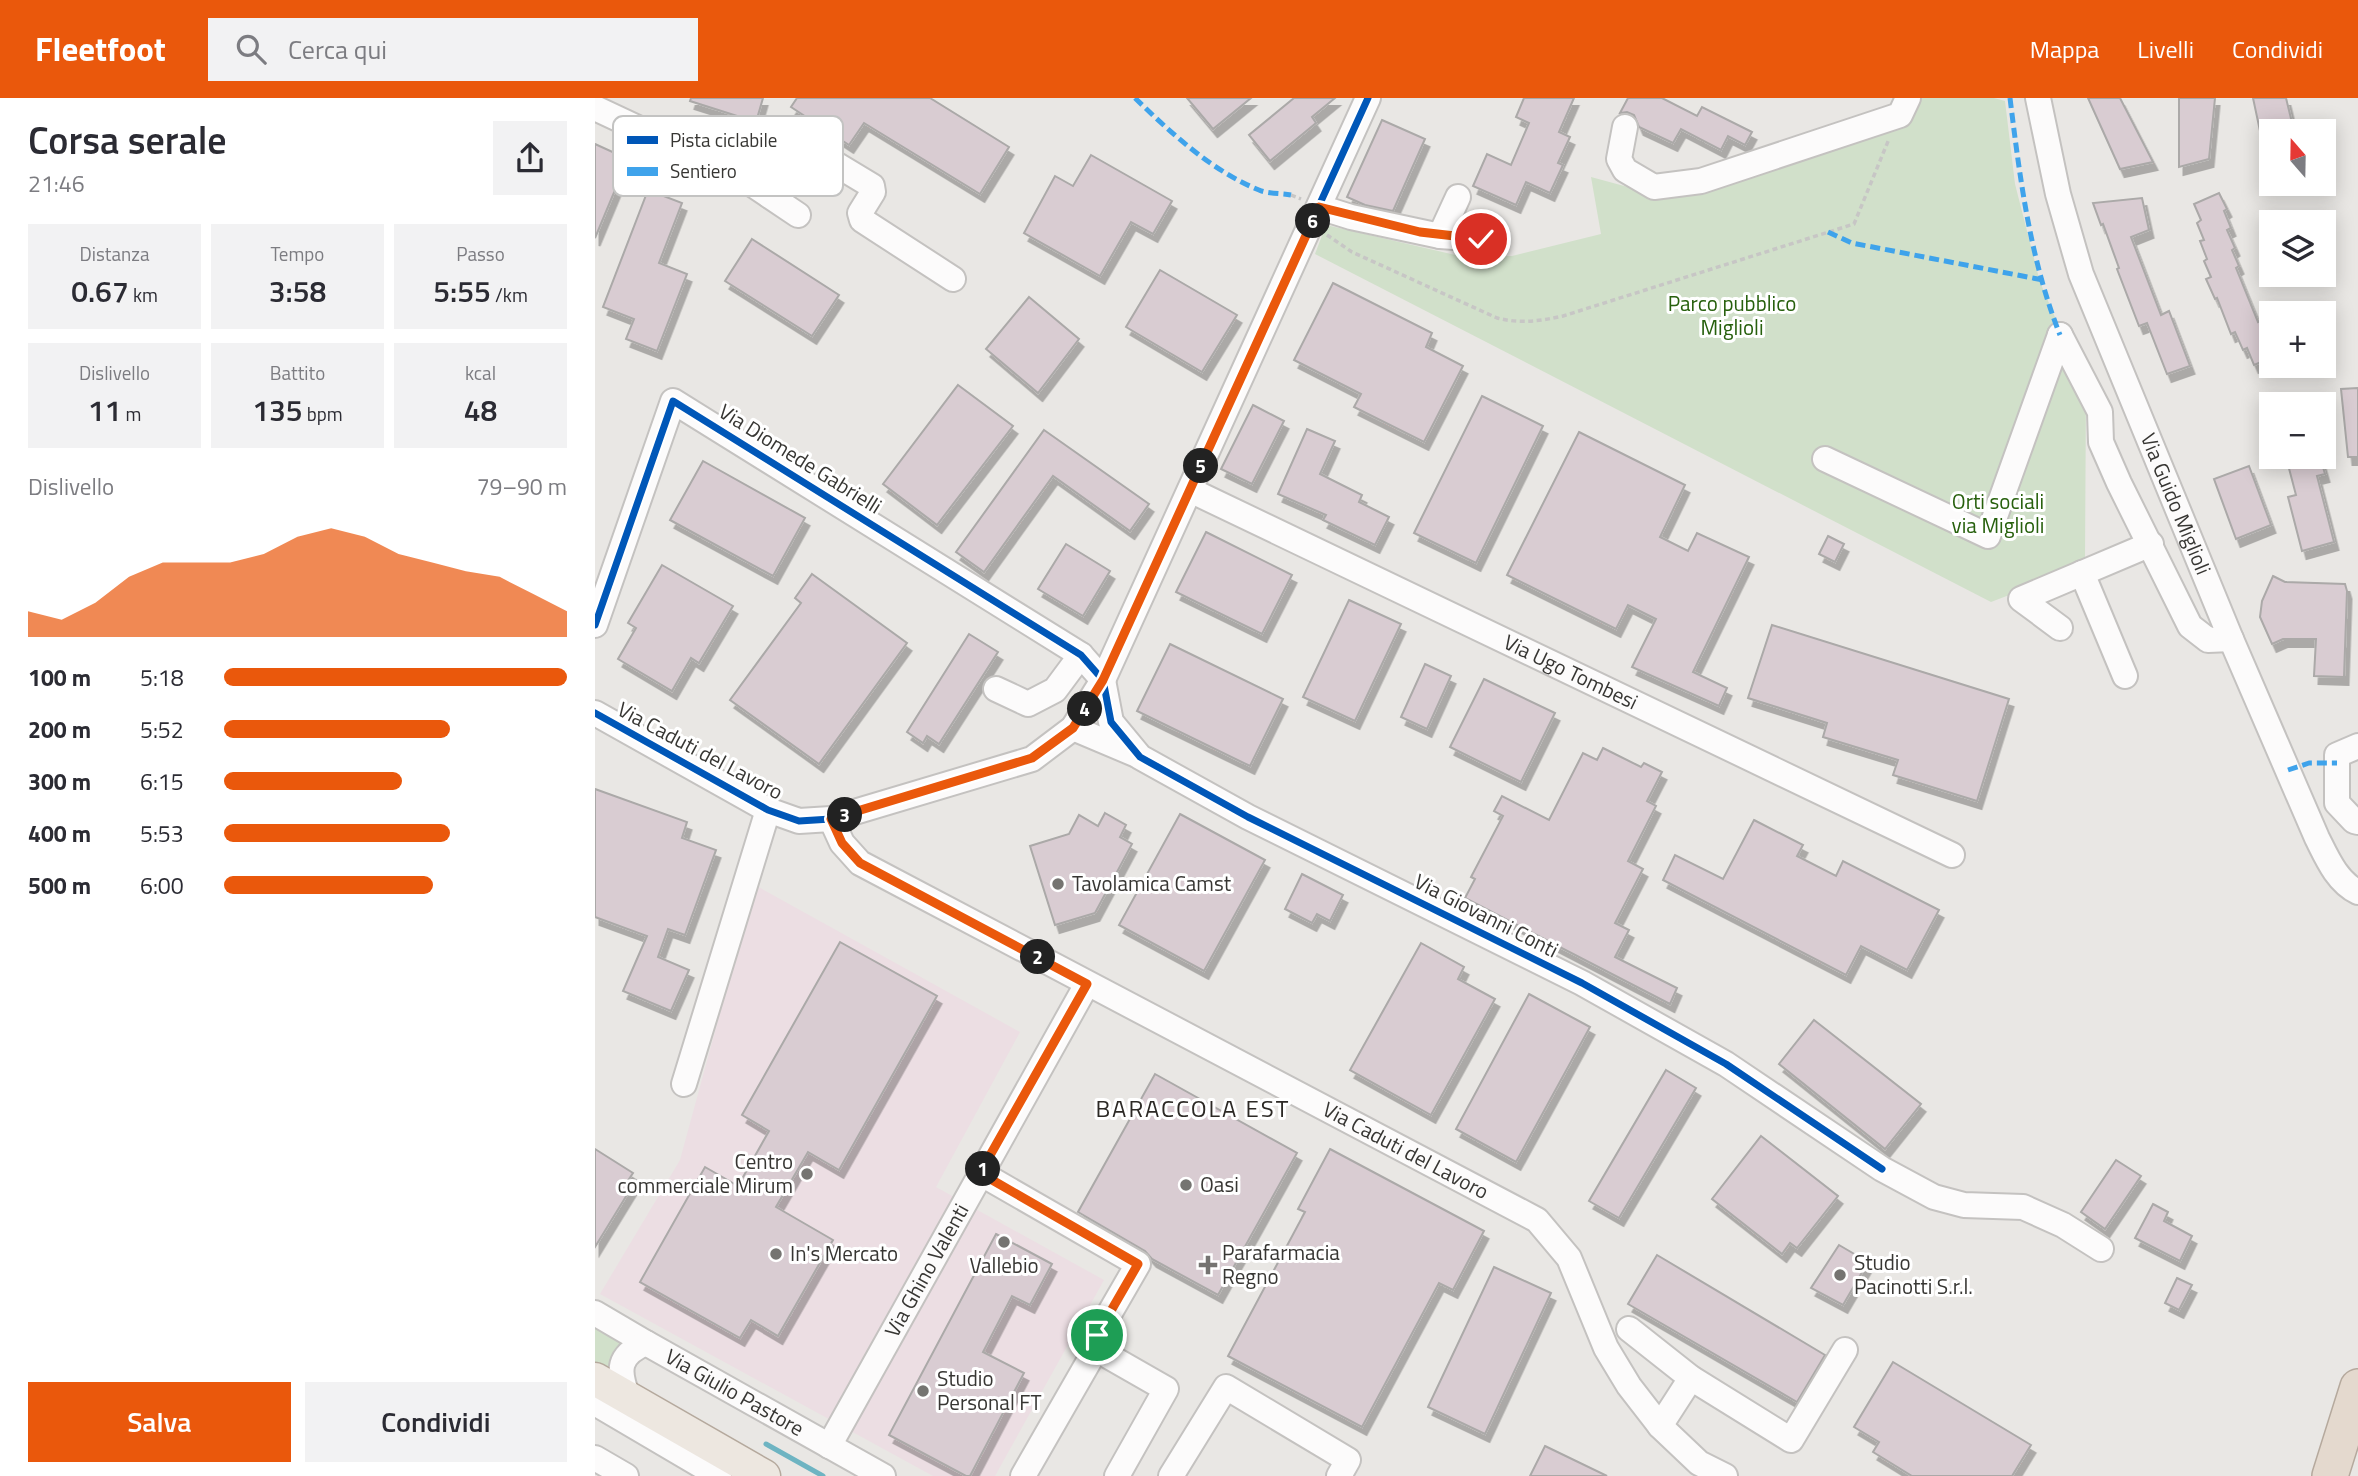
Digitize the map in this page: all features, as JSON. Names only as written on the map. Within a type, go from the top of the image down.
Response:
[{"type":"highway","points":[[2330,1476],[2358,1388]]},
{"type":"main road","points":[[595,1379],[607,1407],[764,1476]]},
{"type":"street","points":[[831,819],[1032,758],[1073,728],[1103,680],[1368,98]]},
{"type":"street","name":"Via Guido Miglioli","points":[[2038,98],[2057,194],[2081,274],[2231,639],[2317,838],[2333,868],[2350,888],[2358,892]]},
{"type":"street","points":[[1625,128],[1619,159],[1625,170],[1654,187],[1701,181],[1904,106]]},
{"type":"street","points":[[595,108],[613,116]]},
{"type":"street","points":[[843,169],[872,186],[873,192],[860,213],[862,220],[953,279]]},
{"type":"street","points":[[770,196],[798,215]]},
{"type":"street","points":[[1440,236],[1458,197]]},
{"type":"street","points":[[1315,216],[1351,217],[1440,236],[1481,239]]},
{"type":"street","points":[[1825,459],[1988,536],[2060,335],[2101,412],[2101,442],[2119,483],[2190,625],[2208,640],[2231,639]]},
{"type":"street","name":"Via Diomede Gabrielli","points":[[595,625],[673,401],[1081,654],[1103,680]]},
{"type":"street","name":"Via Ugo Tombesi","points":[[1190,490],[1952,855]]},
{"type":"street","points":[[2060,628],[2021,599],[2151,544]]},
{"type":"street","points":[[2082,573],[2125,676]]},
{"type":"street","points":[[996,689],[1028,704],[1055,690],[1081,654]]},
{"type":"street","name":"Via Giovanni Conti","points":[[1103,680],[1111,722],[1140,757]]},
{"type":"street","name":"Via Caduti del Lavoro","points":[[595,713],[768,810],[799,821],[831,819],[842,843],[860,863],[1537,1220],[1569,1258],[1606,1348],[1629,1386],[1660,1426],[1699,1463],[1725,1476]]},
{"type":"street","name":"Via Giovanni Conti","points":[[1073,728],[1140,757],[1248,817],[1582,983],[1726,1064],[1882,1169],[1934,1197],[1964,1205],[2023,1207],[2063,1225],[2101,1249]]},
{"type":"street","points":[[2358,746],[2337,755],[2337,803],[2358,822]]},
{"type":"street","points":[[684,1084],[768,810]]},
{"type":"street","name":"Via Ghino Valenti","points":[[829,1446],[1087,984]]},
{"type":"street","points":[[980,1173],[1138,1264],[1097,1335],[1096,1349],[1023,1476]]},
{"type":"street","points":[[595,1313],[646,1343]]},
{"type":"street","points":[[1629,1329],[1691,1378],[1791,1440],[1845,1350]]},
{"type":"street","name":"Via Giulio Pastore","points":[[607,1407],[624,1358],[634,1348],[646,1343],[883,1476]]},
{"type":"street","points":[[1096,1349],[1165,1389],[1117,1476]]},
{"type":"street","points":[[1660,1426],[1691,1378]]},
{"type":"street","points":[[1171,1476],[1226,1387],[1348,1460],[1339,1476]]},
{"type":"street","points":[[607,1407],[719,1476]]},
{"type":"street","points":[[596,1460],[626,1476]]},
{"type":"path","points":[[1315,216],[1352,252],[1497,318],[1515,323],[1536,322],[1563,316],[1854,224],[1904,106]]},
{"type":"shaded area","name":"Centro commerciale Mirum","points":[[755,885],[1020,1032],[936,1187],[1104,1280],[995,1476],[933,1476],[600,1294],[680,1160]]},
{"type":"green space","name":"Parco pubblico Miglioli","points":[[1916,98],[1994,98],[2005,101],[2015,184],[2040,282],[2086,390],[2085,559],[2046,581],[1991,602],[1315,254],[1326,225],[1464,257],[1512,256],[1601,234],[1591,177],[1661,196]]},
{"type":"green space","points":[[595,1321],[621,1342],[609,1371],[595,1363]]},
{"type":"building","points":[[691,98],[763,98],[758,116],[737,116],[690,101]]},
{"type":"building","points":[[797,98],[930,98],[1009,147],[980,194],[864,123],[849,145],[843,141],[843,116],[805,116],[791,107]]},
{"type":"building","points":[[1187,98],[1251,98],[1213,129]]},
{"type":"building","points":[[1294,98],[1335,98],[1312,117],[1316,123],[1270,161],[1249,135]]},
{"type":"building","points":[[1524,98],[1574,98],[1559,132],[1570,137],[1558,163],[1563,165],[1550,193],[1526,182],[1516,205],[1473,186],[1487,154],[1511,165],[1529,123],[1516,117]]},
{"type":"building","points":[[1628,98],[1662,98],[1697,116],[1702,107],[1752,132],[1745,145],[1728,136],[1721,150],[1681,129],[1673,143],[1639,127],[1634,115],[1620,113]]},
{"type":"building","points":[[2088,98],[2120,98],[2153,162],[2120,169]]},
{"type":"building","points":[[2179,98],[2215,98],[2209,159],[2179,167]]},
{"type":"building","points":[[2253,98],[2286,98],[2291,119],[2259,119],[2259,126]]},
{"type":"building","points":[[1382,120],[1425,139],[1393,211],[1365,205],[1347,197]]},
{"type":"building","points":[[595,144],[613,152],[613,195],[595,238]]},
{"type":"building","points":[[1091,155],[1172,201],[1153,234],[1131,222],[1100,276],[1024,233],[1055,176],[1073,186]]},
{"type":"building","points":[[2219,193],[2227,209],[2224,211],[2231,228],[2227,230],[2239,266],[2236,268],[2259,322],[2259,363],[2254,365],[2247,348],[2243,350],[2235,332],[2231,334],[2217,298],[2215,299],[2206,279],[2211,277],[2200,241],[2204,240],[2197,223],[2201,220],[2194,204]]},
{"type":"building","points":[[646,196],[664,196],[682,203],[659,263],[687,274],[657,351],[626,339],[634,319],[603,307]]},
{"type":"building","points":[[2142,198],[2149,230],[2131,237],[2161,315],[2169,311],[2190,366],[2167,374],[2147,323],[2139,326],[2093,203]]},
{"type":"building","points":[[752,239],[839,295],[812,336],[725,281]]},
{"type":"building","points":[[1160,270],[1237,315],[1202,372],[1126,327]]},
{"type":"building","points":[[1333,283],[1432,333],[1426,347],[1463,366],[1424,442],[1354,407],[1361,394],[1294,360]]},
{"type":"building","points":[[1029,297],[1079,339],[1038,393],[986,349]]},
{"type":"building","points":[[958,385],[1013,426],[937,525],[883,484]]},
{"type":"building","points":[[2358,388],[2358,457],[2348,457],[2341,389]]},
{"type":"building","points":[[1482,396],[1543,426],[1476,563],[1414,533]]},
{"type":"building","points":[[1253,405],[1284,421],[1252,484],[1221,469]]},
{"type":"building","points":[[1307,429],[1335,441],[1320,474],[1362,495],[1359,502],[1389,517],[1375,545],[1323,520],[1326,515],[1278,494]]},
{"type":"building","points":[[1044,430],[1149,504],[1130,531],[1053,476],[984,572],[956,552]]},
{"type":"building","points":[[1579,432],[1685,485],[1660,537],[1688,551],[1697,533],[1749,557],[1693,672],[1727,688],[1719,706],[1632,667],[1656,619],[1628,605],[1616,629],[1507,575]]},
{"type":"building","points":[[703,461],[805,518],[773,576],[670,520]]},
{"type":"building","points":[[2249,466],[2271,525],[2236,539],[2214,479]]},
{"type":"building","points":[[2289,469],[2324,469],[2325,474],[2317,476],[2334,542],[2302,551],[2288,497],[2296,495]]},
{"type":"building","points":[[1206,532],[1292,575],[1262,634],[1176,592]]},
{"type":"building","points":[[1828,536],[1844,544],[1835,562],[1819,554]]},
{"type":"building","points":[[1066,544],[1110,571],[1083,616],[1038,589]]},
{"type":"building","points":[[662,565],[733,606],[699,663],[691,658],[672,691],[618,659],[636,628],[628,623]]},
{"type":"building","points":[[812,574],[907,643],[819,764],[730,700],[801,603],[795,598]]},
{"type":"building","points":[[2273,576],[2285,582],[2345,584],[2344,677],[2314,676],[2316,639],[2283,639],[2272,644],[2260,617],[2262,601]]},
{"type":"building","points":[[1349,600],[1401,624],[1355,721],[1303,697]]},
{"type":"building","points":[[1772,625],[2009,699],[1977,801],[1893,775],[1898,760],[1823,737],[1827,723],[1748,698]]},
{"type":"building","points":[[969,634],[998,652],[939,744],[927,736],[923,743],[907,732]]},
{"type":"building","points":[[1170,644],[1283,699],[1250,766],[1137,711]]},
{"type":"building","points":[[1425,664],[1451,676],[1427,729],[1401,717]]},
{"type":"building","points":[[1484,679],[1555,713],[1521,782],[1450,747]]},
{"type":"building","points":[[1603,748],[1641,767],[1644,763],[1662,772],[1647,801],[1656,806],[1628,861],[1643,869],[1615,923],[1629,930],[1615,957],[1677,988],[1670,1004],[1465,898],[1475,879],[1471,877],[1503,816],[1494,811],[1502,796],[1549,820],[1583,753],[1597,760]]},
{"type":"building","points":[[595,789],[687,822],[682,838],[716,850],[685,935],[668,929],[658,957],[689,970],[671,1011],[623,991],[647,936],[595,917]]},
{"type":"building","points":[[1105,813],[1126,825],[1120,837],[1132,844],[1095,913],[1055,925],[1030,846],[1069,834],[1079,815],[1098,826]]},
{"type":"building","points":[[1180,814],[1265,860],[1204,971],[1119,925]]},
{"type":"building","points":[[1754,820],[1803,845],[1797,856],[1836,876],[1843,861],[1939,910],[1907,970],[1861,946],[1846,975],[1663,880],[1675,855],[1723,879]]},
{"type":"building","points":[[1302,874],[1343,895],[1330,921],[1317,914],[1312,923],[1285,909]]},
{"type":"building","points":[[840,942],[937,996],[839,1170],[808,1152],[776,1207],[833,1240],[778,1336],[751,1320],[740,1338],[640,1282],[705,1167],[738,1186],[769,1131],[742,1115]]},
{"type":"building","points":[[1421,943],[1464,967],[1458,979],[1495,999],[1431,1115],[1350,1070]]},
{"type":"building","points":[[1529,994],[1590,1027],[1516,1162],[1456,1129]]},
{"type":"building","points":[[1814,1020],[1921,1104],[1885,1149],[1779,1064]]},
{"type":"building","points":[[1666,1070],[1696,1088],[1619,1218],[1589,1201]]},
{"type":"building","name":"Oasi","points":[[1155,1074],[1297,1153],[1218,1295],[1152,1259],[1145,1251],[1078,1212]]},
{"type":"building","points":[[1761,1136],[1838,1196],[1797,1248],[1790,1243],[1782,1254],[1712,1199]]},
{"type":"building","points":[[595,1149],[633,1173],[627,1182],[633,1185],[595,1247]]},
{"type":"building","points":[[1330,1149],[1484,1231],[1453,1290],[1439,1283],[1362,1427],[1228,1356],[1305,1212],[1298,1209]]},
{"type":"building","points":[[2116,1160],[2141,1176],[2105,1229],[2081,1212]]},
{"type":"building","points":[[2153,1204],[2168,1212],[2164,1221],[2192,1236],[2180,1261],[2135,1238]]},
{"type":"building","points":[[996,1234],[1052,1264],[1030,1305],[1012,1296],[983,1352],[1024,1373],[970,1476],[966,1476],[889,1435]]},
{"type":"building","name":"Studio Pacinotti S.r.l.","points":[[1839,1245],[1868,1262],[1843,1305],[1811,1288]]},
{"type":"building","points":[[1657,1255],[1825,1355],[1797,1402],[1628,1304]]},
{"type":"building","points":[[1494,1267],[1551,1293],[1485,1434],[1428,1407]]},
{"type":"building","points":[[2177,1278],[2192,1285],[2179,1310],[2165,1303]]},
{"type":"building","points":[[1893,1362],[2031,1445],[2012,1476],[1912,1476],[1873,1452],[1879,1442],[1854,1427]]},
{"type":"building","points":[[1545,1446],[1607,1476],[1530,1476]]},
{"type":"waterway","points":[[766,1444],[823,1476]]},
{"type":"marked path","points":[[1135,98],[1178,137],[1225,173],[1263,191],[1291,195]]},
{"type":"marked path","points":[[2010,98],[2022,189],[2034,248],[2060,335]]},
{"type":"marked path","points":[[1828,232],[1852,243],[2043,280]]},
{"type":"marked path","points":[[2288,770],[2309,763],[2337,763]]},
{"type":"cycle path","points":[[595,713],[768,810],[799,821],[831,819],[1032,759],[1073,728],[1103,680],[1368,98]]},
{"type":"cycle path","points":[[595,625],[673,401],[1081,655],[1103,680],[1111,722],[1140,757],[1248,817],[1582,983],[1726,1064],[1882,1169]]},
{"type":"place","name":"Tavolamica Camst","points":[[1058,884]]},
{"type":"place","name":"Centro commerciale Mirum","points":[[807,1174]]},
{"type":"place","name":"Oasi","points":[[1186,1185]]},
{"type":"place","name":"Vallebio","points":[[1004,1242]]},
{"type":"place","name":"In's Mercato","points":[[776,1254]]},
{"type":"place","name":"Parafarmacia Regno","points":[[1208,1265]]},
{"type":"place","name":"Studio Pacinotti S.r.l.","points":[[1840,1275]]},
{"type":"place","name":"Studio Personal FT","points":[[923,1391]]},
{"type":"district","name":"BARACCOLA EST","points":[[1193,1109]]},
{"type":"route","points":[[1097,1335],[1138,1264],[980,1173],[1087,984],[860,863],[842,843],[831,819],[1032,758],[1073,728],[1103,680],[1319,207],[1351,217],[1440,236],[1481,239]]},
{"type":"park label","name":"Orti sociali via Miglioli","points":[[1998,514]]}]
